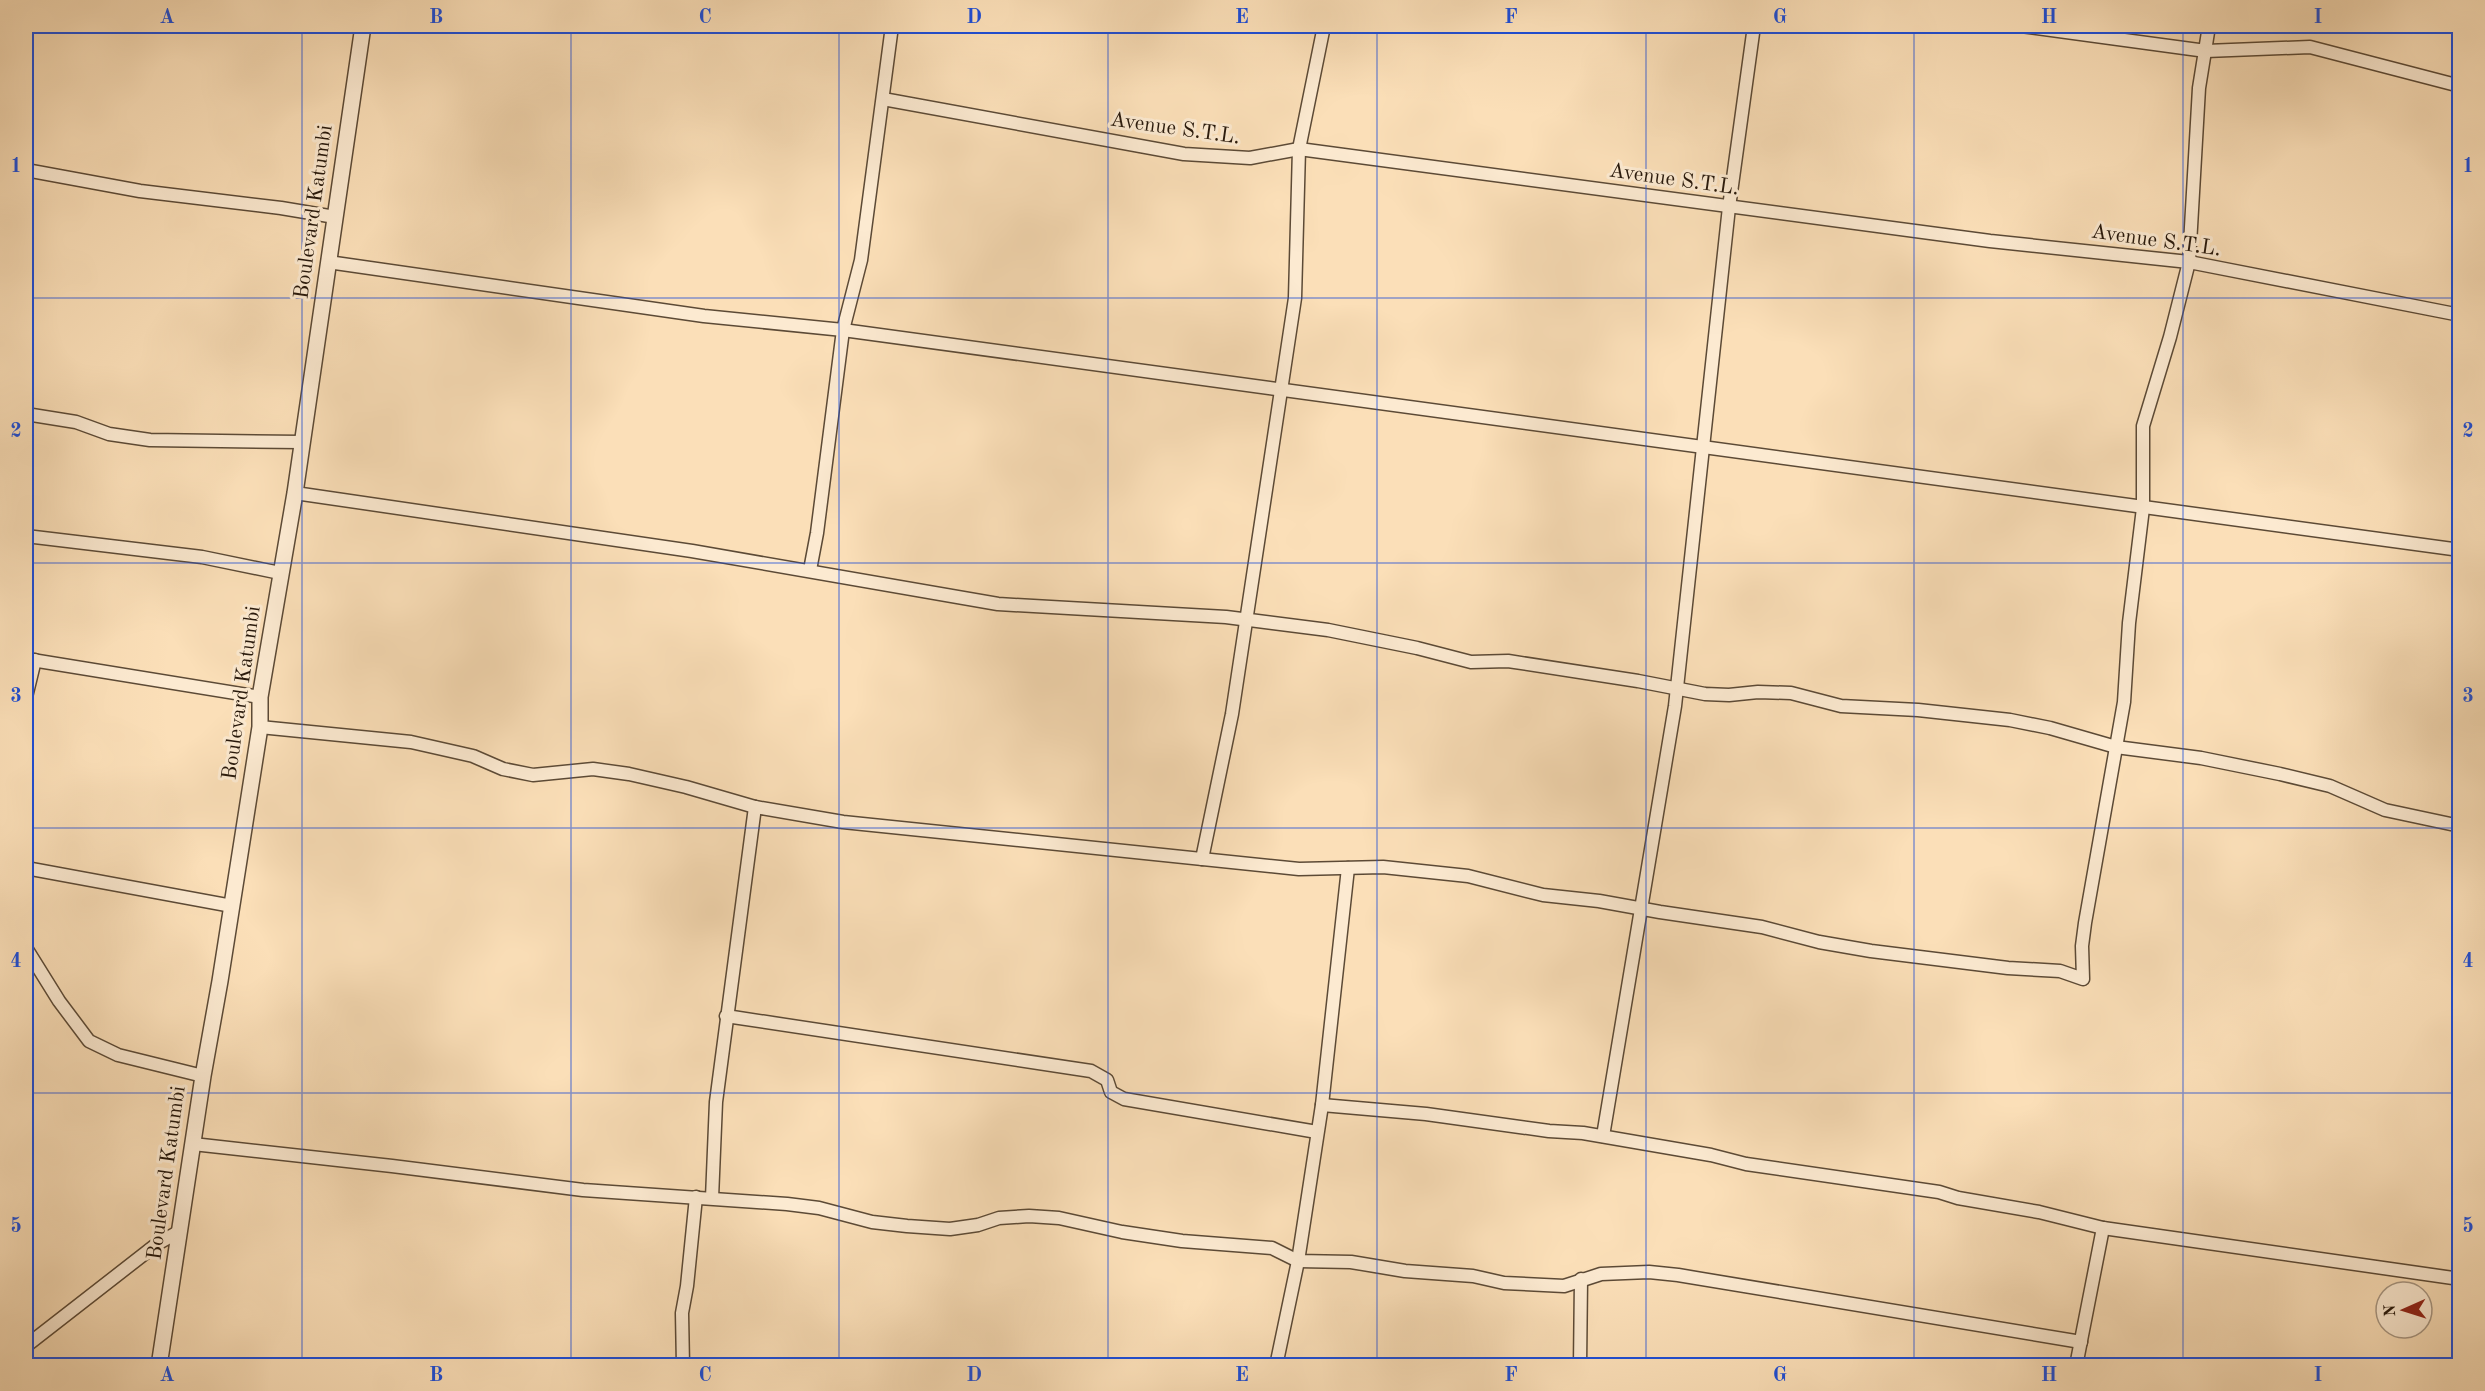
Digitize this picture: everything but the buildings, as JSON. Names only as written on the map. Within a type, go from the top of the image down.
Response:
[{"type":"street","name":"Boulevard Katumbi","points":[[159,1365],[202,1076],[260,727],[261,696],[294,493],[363,26]]},
{"type":"street","points":[[810,570],[817,533],[843,330],[861,260],[892,26]]},
{"type":"street","points":[[1202,859],[1232,714],[1281,390],[1294,298],[1299,149],[1324,26]]},
{"type":"street","points":[[1603,1136],[1677,687],[1729,207],[1754,26]]},
{"type":"street","points":[[2021,26],[2206,51],[2310,47],[2460,86]]},
{"type":"street","points":[[260,727],[411,742],[473,756],[503,769],[533,775],[592,770],[629,774],[686,787],[755,807],[843,822],[1299,869],[1383,867],[1468,876],[1543,895],[1762,927],[1820,942],[1871,951],[2008,968],[2050,970],[2084,979],[2082,968],[2084,935],[2124,702],[2129,623],[2142,508],[2143,426],[2170,337],[2189,262],[2199,88],[2209,26]]},
{"type":"street","name":"Avenue S.T.L.","points":[[883,99],[1184,154],[1251,158],[1299,149],[1990,241],[2189,262],[2460,315]]},
{"type":"street","points":[[26,170],[140,191],[271,206],[335,217]]},
{"type":"street","points":[[328,262],[692,315],[843,330],[2460,550]]},
{"type":"street","points":[[26,414],[76,422],[109,434],[150,440],[301,442]]},
{"type":"street","points":[[294,493],[485,519],[810,570],[998,604],[1132,610],[1246,620],[1328,630],[1471,662],[1508,661],[1677,687],[1705,694],[1791,693],[1841,705],[1918,710],[2010,720],[2050,728],[2116,747],[2201,758],[2280,774],[2330,786],[2385,810],[2460,826]]},
{"type":"street","points":[[26,536],[202,557],[280,573]]},
{"type":"street","points":[[26,697],[30,659],[173,684],[261,696]]},
{"type":"street","points":[[712,1198],[716,1102],[755,807]]},
{"type":"street","points":[[26,868],[232,906]]},
{"type":"street","points":[[1276,1365],[1298,1261],[1322,1105],[1348,868]]},
{"type":"street","points":[[26,948],[59,1001],[89,1041],[118,1055],[202,1076]]},
{"type":"street","points":[[726,1016],[1092,1071],[1107,1080],[1111,1092],[1124,1099],[1317,1132]]},
{"type":"street","points":[[1322,1105],[1426,1114],[1603,1136],[1711,1155],[1746,1164],[1939,1192],[1966,1200],[2039,1212],[2103,1228],[2460,1279]]},
{"type":"street","points":[[193,1144],[583,1190],[808,1207],[872,1222],[907,1227],[950,1229],[978,1225],[999,1218],[1029,1216],[1059,1218],[1162,1238],[1272,1248],[1298,1261],[1351,1262],[1405,1271],[1538,1285],[1564,1286],[1601,1274],[1678,1275],[2081,1342]]},
{"type":"street","points":[[683,1365],[682,1314],[696,1197]]},
{"type":"street","points":[[2076,1365],[2103,1228]]},
{"type":"street","points":[[26,1346],[157,1244],[180,1231]]},
{"type":"street","points":[[1580,1365],[1581,1279]]}]
